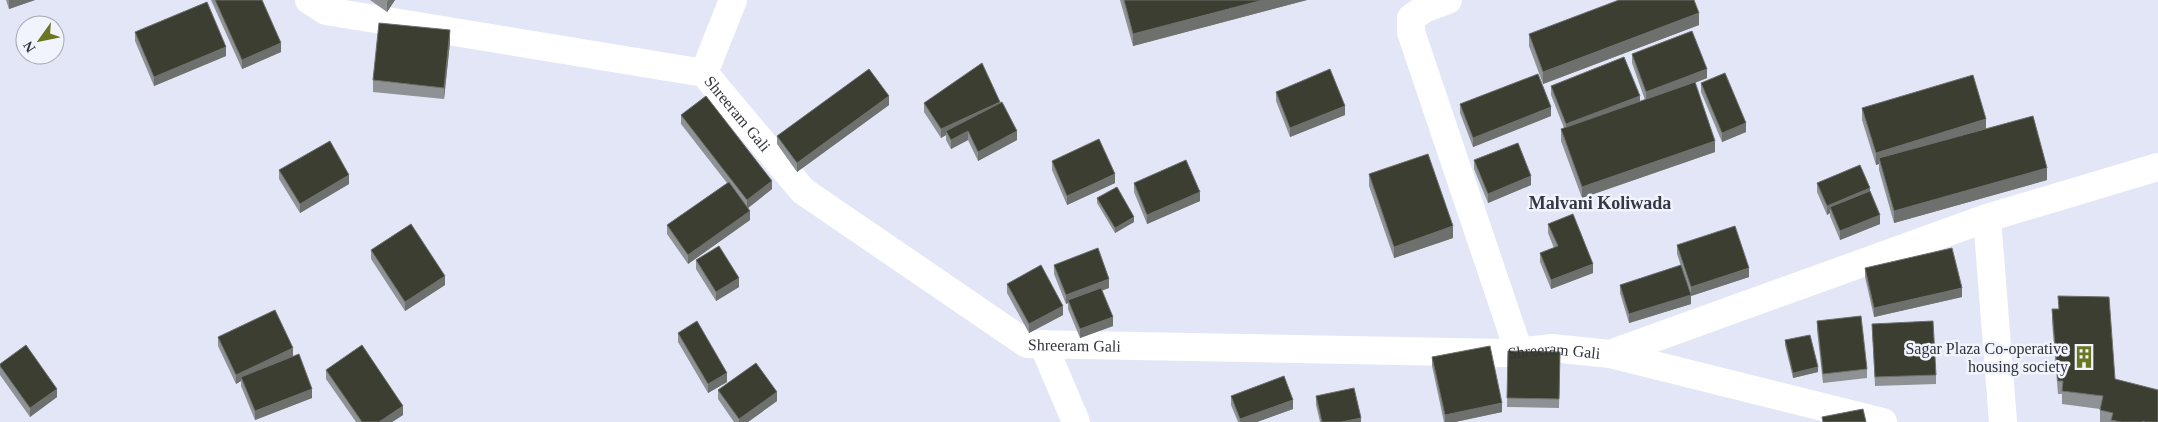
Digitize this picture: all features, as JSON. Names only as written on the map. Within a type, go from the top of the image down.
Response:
[{"type":"street","name":"Shreeram Gali","points":[[309,0],[326,11],[704,73],[802,191],[1027,344],[1505,353],[1552,348],[1610,354],[1883,422]]},
{"type":"street","points":[[704,73],[733,0]]},
{"type":"street","points":[[1448,0],[1424,9],[1411,18],[1411,32],[1519,352]]},
{"type":"street","points":[[1610,354],[1987,218],[2158,167]]},
{"type":"street","points":[[1987,218],[2003,422]]},
{"type":"street","points":[[1043,344],[1076,422]]},
{"type":"building","points":[[215,0],[262,0],[281,43],[242,60]]},
{"type":"building","points":[[1124,0],[1263,0],[1133,34]]},
{"type":"building","points":[[1619,0],[1694,0],[1699,13],[1543,72],[1529,34]]},
{"type":"building","points":[[207,2],[226,47],[154,77],[135,32]]},
{"type":"building","points":[[379,23],[450,30],[444,88],[373,80]]},
{"type":"building","points":[[1692,31],[1707,69],[1646,92],[1632,54]]},
{"type":"building","points":[[1624,57],[1640,96],[1566,124],[1551,86]]},
{"type":"building","points":[[982,63],[1000,102],[941,129],[924,103]]},
{"type":"building","points":[[869,69],[889,96],[797,163],[777,136]]},
{"type":"building","points":[[1330,69],[1345,106],[1290,128],[1276,92]]},
{"type":"building","points":[[1725,73],[1746,123],[1722,133],[1701,83]]},
{"type":"building","points":[[1538,74],[1551,107],[1473,138],[1460,104]]},
{"type":"building","points":[[1973,75],[1986,119],[1876,153],[1862,108]]},
{"type":"building","points":[[1695,82],[1715,141],[1582,187],[1561,129]]},
{"type":"building","points":[[706,96],[772,181],[747,200],[681,115]]},
{"type":"building","points":[[1002,102],[1017,131],[978,152],[968,131],[951,140],[946,131]]},
{"type":"building","points":[[2033,116],[2047,168],[1894,211],[1879,158]]},
{"type":"building","points":[[1099,139],[1115,174],[1067,196],[1052,161]]},
{"type":"building","points":[[330,141],[349,175],[300,204],[279,170]]},
{"type":"building","points":[[1518,143],[1531,176],[1488,194],[1474,160]]},
{"type":"building","points":[[1428,154],[1453,226],[1394,247],[1369,174]]},
{"type":"building","points":[[1186,160],[1200,192],[1147,215],[1134,183]]},
{"type":"building","points":[[1860,165],[1870,188],[1827,206],[1817,183]]},
{"type":"building","points":[[729,182],[750,211],[688,255],[667,225]]},
{"type":"building","points":[[1117,187],[1134,217],[1115,228],[1097,198]]},
{"type":"building","points":[[1870,191],[1880,215],[1840,231],[1830,207]]},
{"type":"building","points":[[1573,214],[1593,264],[1551,280],[1540,253],[1558,246],[1548,224]]},
{"type":"building","points":[[411,224],[445,276],[405,302],[371,250]]},
{"type":"building","points":[[1735,226],[1749,268],[1691,287],[1677,245]]},
{"type":"building","points":[[719,246],[739,278],[716,292],[696,260]]},
{"type":"building","points":[[1098,248],[1109,279],[1066,295],[1054,265]]},
{"type":"building","points":[[1952,248],[1962,288],[1874,308],[1865,268]]},
{"type":"building","points":[[1041,265],[1063,306],[1029,324],[1007,284]]},
{"type":"building","points":[[1681,265],[1691,295],[1629,314],[1620,285]]},
{"type":"building","points":[[1101,288],[1113,317],[1080,329],[1068,300]]},
{"type":"building","name":"Sagar Plaza Co-operative housing society","points":[[2058,296],[2109,297],[2115,379],[2158,390],[2158,422],[2121,422],[2111,420],[2113,413],[2100,410],[2103,396],[2062,391],[2063,381],[2058,381],[2052,309],[2059,309]]},
{"type":"building","points":[[275,310],[293,348],[236,375],[218,337]]},
{"type":"building","points":[[1861,316],[1867,369],[1823,374],[1817,321]]},
{"type":"building","points":[[697,321],[727,373],[708,384],[678,333]]},
{"type":"building","points":[[1933,321],[1936,375],[1875,377],[1872,324]]},
{"type":"building","points":[[1810,335],[1818,367],[1793,373],[1785,340]]},
{"type":"building","points":[[26,345],[57,389],[30,408],[0,366],[0,364]]},
{"type":"building","points":[[362,345],[403,406],[379,422],[362,422],[326,370]]},
{"type":"building","points":[[1490,346],[1502,403],[1445,415],[1432,357]]},
{"type":"building","points":[[1508,351],[1560,352],[1559,399],[1507,398]]},
{"type":"building","points":[[299,354],[312,389],[255,411],[241,377]]},
{"type":"building","points":[[756,363],[777,392],[739,419],[718,390]]},
{"type":"building","points":[[1284,376],[1293,400],[1240,419],[1231,396]]},
{"type":"building","points":[[1354,388],[1361,418],[1341,422],[1322,422],[1316,396]]},
{"type":"building","points":[[1863,409],[1866,422],[1823,422],[1822,417]]},
{"type":"place","name":"Sagar Plaza Co-operative housing society","points":[[2084,357]]},
{"type":"district","name":"Malvani Koliwada","points":[[1600,203]]}]
